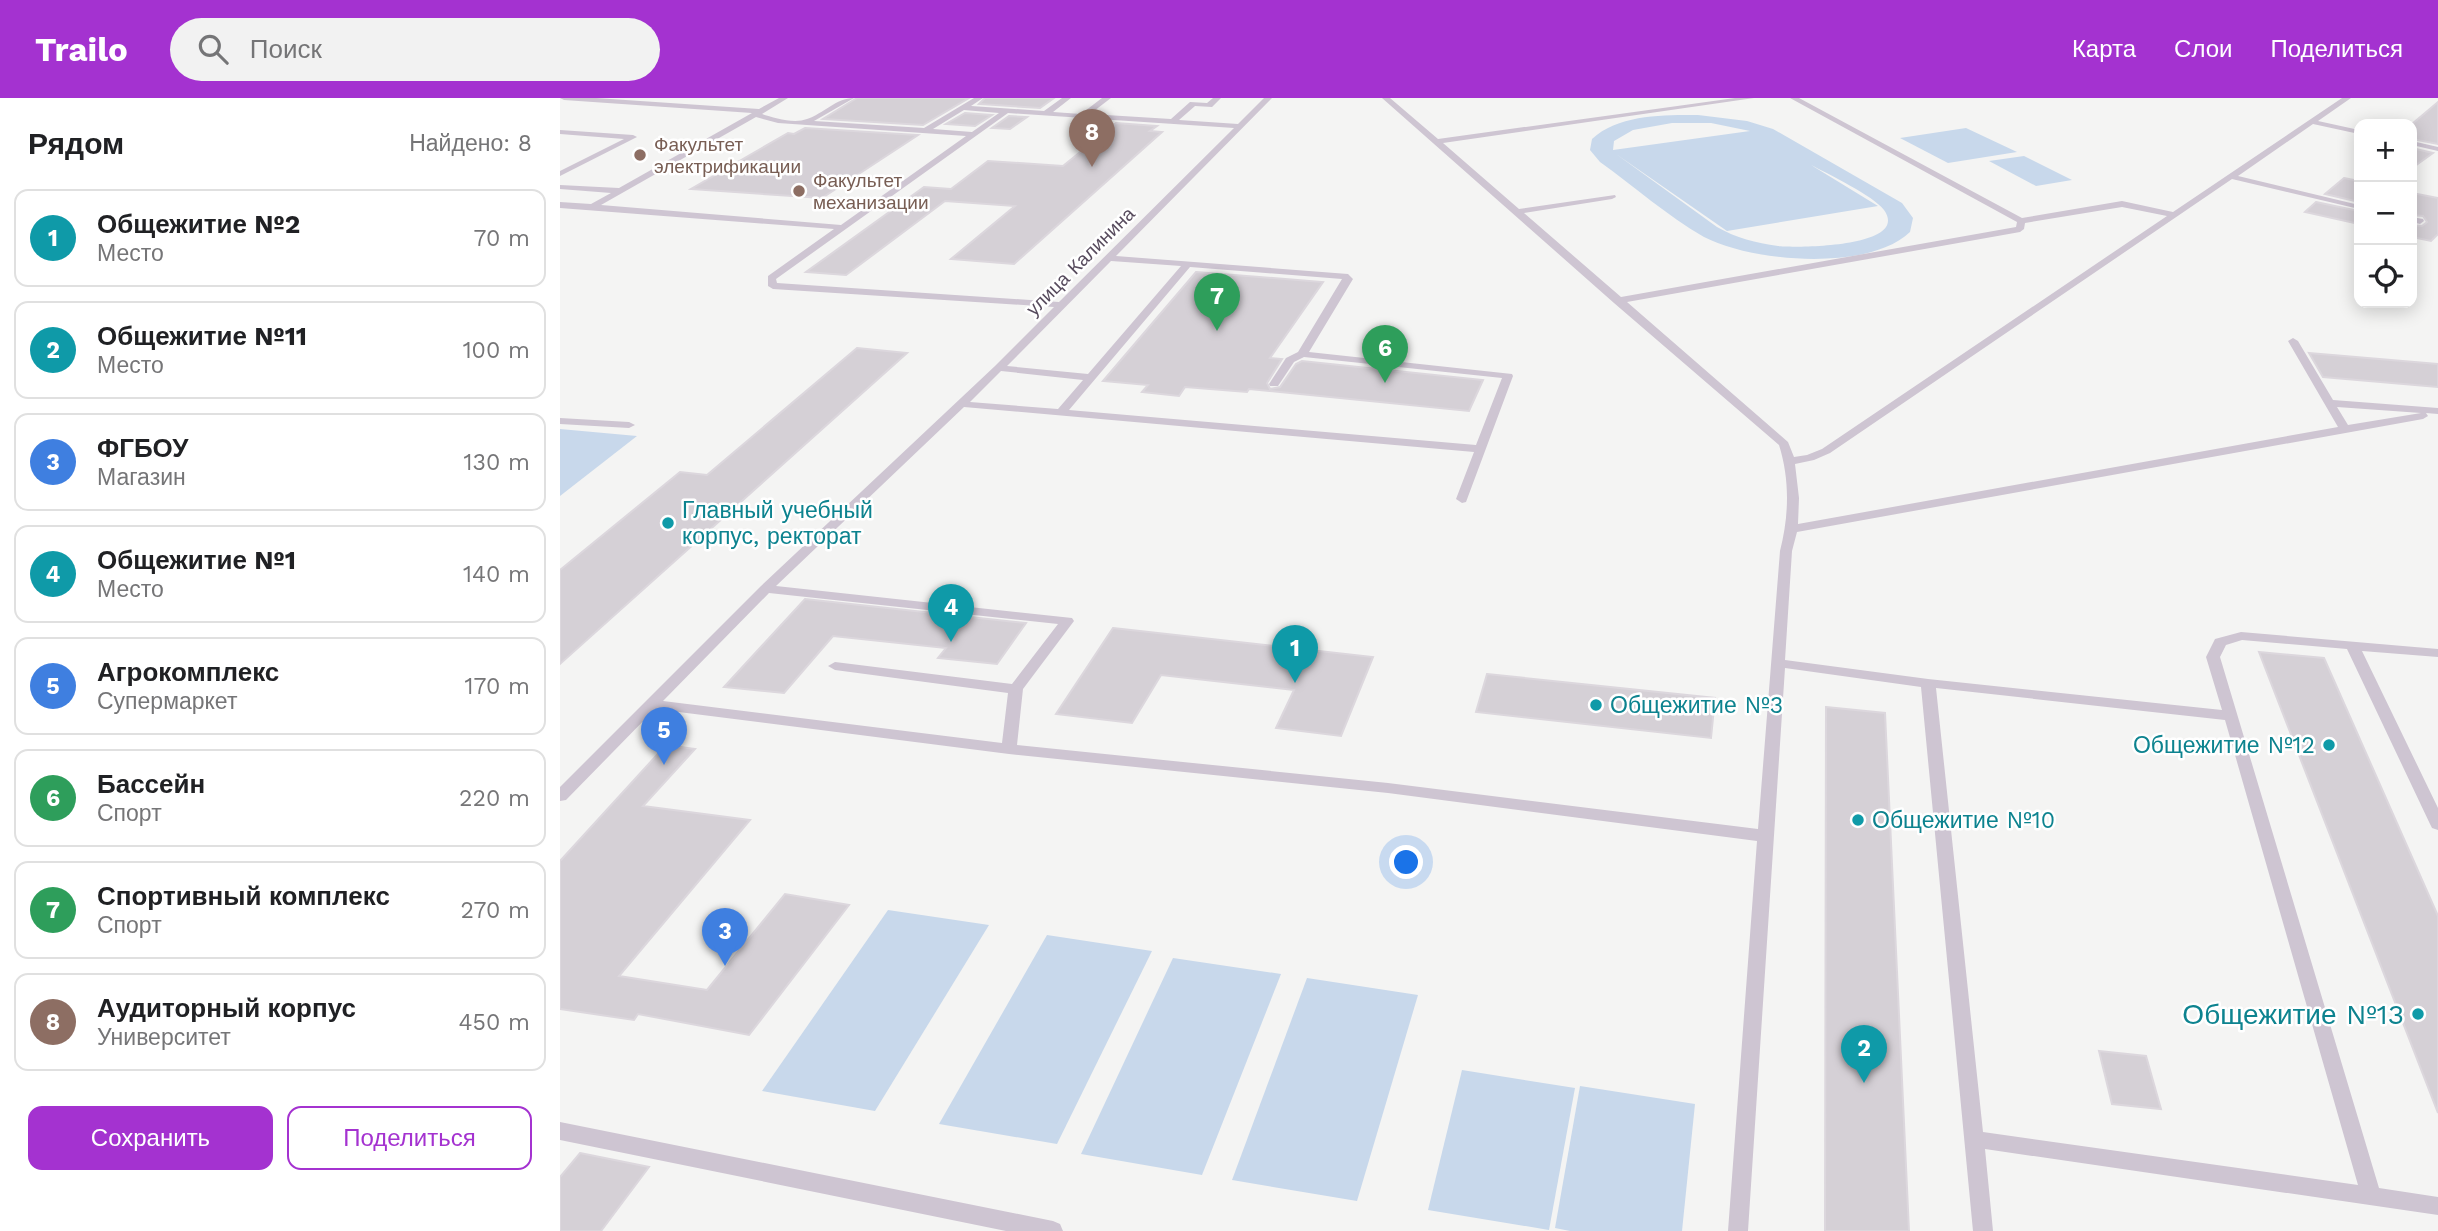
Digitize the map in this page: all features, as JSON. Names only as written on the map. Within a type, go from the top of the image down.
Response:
[{"type":"lane","points":[[564,98],[757,113],[778,121],[806,124],[973,134]]},
{"type":"lane","points":[[592,207],[784,98]]},
{"type":"lane","points":[[806,124],[850,98]]},
{"type":"lane","points":[[923,132],[979,98]]},
{"type":"lane","points":[[1045,114],[1067,98]]},
{"type":"lane","points":[[1083,116],[1107,98]]},
{"type":"lane","points":[[1172,122],[1193,104],[1209,105],[1217,98]]},
{"type":"lane","name":"улица Калинина","points":[[560,796],[766,589],[999,368],[1268,98]]},
{"type":"lane","points":[[1386,98],[1784,444],[1790,461],[1793,529],[1786,551],[1777,663],[1738,1231]]},
{"type":"lane","points":[[1436,142],[1750,98]]},
{"type":"lane","points":[[1794,98],[2021,222],[2122,204],[2175,215]]},
{"type":"lane","points":[[1790,461],[1826,452],[2347,98]]},
{"type":"lane","points":[[963,108],[1239,126]]},
{"type":"lane","points":[[1006,111],[771,278],[774,286],[1060,305]]},
{"type":"lane","points":[[2312,122],[2354,131]]},
{"type":"lane","points":[[560,132],[633,137],[560,174]]},
{"type":"lane","points":[[2417,144],[2438,149]]},
{"type":"lane","points":[[2233,177],[2354,206]]},
{"type":"lane","points":[[560,187],[621,191]]},
{"type":"lane","points":[[1517,212],[1612,197]]},
{"type":"lane","points":[[560,205],[840,227]]},
{"type":"lane","points":[[1617,301],[2020,229],[2021,222]]},
{"type":"lane","points":[[1108,258],[1347,277],[1302,354]]},
{"type":"lane","points":[[1061,412],[1188,264]]},
{"type":"lane","points":[[1099,267],[1126,269]]},
{"type":"lane","points":[[2293,341],[2345,429]]},
{"type":"lane","points":[[1274,384],[1290,360],[1302,354],[1507,376],[1462,499]]},
{"type":"lane","points":[[999,368],[1089,377]]},
{"type":"lane","points":[[2330,403],[2438,412]]},
{"type":"lane","points":[[961,404],[1481,449]]},
{"type":"lane","points":[[1793,529],[2438,412]]},
{"type":"lane","points":[[560,421],[629,425]]},
{"type":"lane","points":[[766,589],[1067,621],[1016,689],[1009,749]]},
{"type":"lane","points":[[2372,1198],[2213,657],[2220,642],[2241,636],[2438,653]]},
{"type":"lane","points":[[2352,645],[2438,824]]},
{"type":"lane","points":[[1777,663],[1928,684],[2231,716]]},
{"type":"lane","points":[[835,666],[1016,689]]},
{"type":"lane","points":[[1928,684],[1983,1231]]},
{"type":"lane","points":[[652,704],[1009,749],[1388,788],[1765,835]]},
{"type":"lane","points":[[560,1131],[1054,1231]]},
{"type":"lane","points":[[1973,1139],[2438,1206]]},
{"type":"shaded area","points":[[1698,115],[1747,121],[1773,129],[1902,203],[1913,218],[1910,232],[1891,245],[1839,258],[1779,257],[1725,246],[1690,229],[1600,162],[1590,150],[1592,139],[1628,120]],"holes":[[[1672,123],[1711,123],[1750,131],[1613,150],[1614,141],[1633,130]],[[1616,154],[1727,231],[1878,206],[1811,165],[1879,204],[1888,223],[1881,232],[1847,243],[1788,247],[1754,242],[1717,227]]]},
{"type":"shaded area","points":[[1966,128],[2017,152],[1948,163],[1900,138]]},
{"type":"shaded area","points":[[2024,156],[2072,180],[2036,186],[1989,161]]},
{"type":"shaded area","points":[[560,429],[637,436],[560,496]]},
{"type":"shaded area","points":[[888,910],[989,925],[875,1111],[762,1091]]},
{"type":"shaded area","points":[[1047,935],[1152,951],[1057,1144],[939,1124]]},
{"type":"shaded area","points":[[1173,958],[1281,974],[1202,1175],[1081,1154]]},
{"type":"shaded area","points":[[1307,978],[1418,995],[1357,1201],[1232,1180]]},
{"type":"shaded area","points":[[1462,1070],[1575,1088],[1549,1230],[1428,1210]]},
{"type":"shaded area","points":[[1580,1086],[1695,1104],[1682,1231],[1570,1231],[1555,1228]]},
{"type":"building","points":[[857,98],[969,98],[923,125],[823,119]]},
{"type":"building","points":[[985,98],[1054,98],[1040,108],[979,104]]},
{"type":"building","points":[[2438,102],[2438,144],[2417,140],[2417,120]]},
{"type":"building","points":[[965,113],[992,115],[975,126],[946,124]]},
{"type":"building","points":[[1009,116],[1027,117],[1010,129],[992,128]]},
{"type":"building","points":[[1116,123],[1157,126],[1150,131],[1162,132],[1014,264],[951,259],[1015,206],[945,201],[846,275],[806,272],[924,187],[951,189],[988,161],[1063,166]]},
{"type":"building","points":[[805,128],[918,135],[822,198],[691,189],[788,133],[794,134]]},
{"type":"building","points":[[2417,149],[2433,153],[2417,164]]},
{"type":"building","points":[[2344,178],[2354,180],[2354,201],[2325,194]]},
{"type":"building","points":[[2417,194],[2438,198],[2438,234],[2431,241],[2417,238],[2417,226],[2422,226],[2427,222],[2423,216],[2417,215]]},
{"type":"building","points":[[2316,202],[2354,210],[2354,223],[2305,212]]},
{"type":"building","points":[[1196,272],[1323,282],[1270,358],[1282,359],[1267,383],[1270,389],[1280,387],[1296,364],[1302,361],[1483,380],[1469,411],[1249,389],[1247,392],[1185,387],[1179,396],[1142,392],[1148,385],[1103,381]]},
{"type":"building","name":"Главный учебный корпус, ректорат","points":[[857,348],[907,353],[560,664],[560,570],[680,472],[707,475]]},
{"type":"building","points":[[2309,353],[2438,364],[2438,387],[2323,377]]},
{"type":"building","points":[[805,599],[1026,623],[997,664],[938,658],[946,648],[833,636],[784,693],[724,687]]},
{"type":"building","points":[[1113,628],[1373,657],[1341,736],[1276,728],[1294,690],[1161,675],[1132,723],[1056,714]]},
{"type":"building","points":[[2259,652],[2324,658],[2438,916],[2438,1113]]},
{"type":"building","name":"Общежитие №3","points":[[1487,674],[1715,698],[1711,738],[1476,712]]},
{"type":"building","points":[[1826,707],[1885,713],[1909,1231],[1825,1231]]},
{"type":"building","points":[[666,745],[695,749],[643,806],[750,820],[619,976],[707,990],[785,894],[849,905],[749,1035],[638,1014],[634,1020],[560,1009],[560,861]]},
{"type":"building","points":[[2099,1051],[2146,1056],[2161,1109],[2112,1104]]},
{"type":"building","points":[[580,1153],[649,1167],[601,1231],[560,1231],[560,1177]]},
{"type":"place","name":"Факультет электрификации","points":[[640,155]]},
{"type":"place","name":"Аудиторный корпус","points":[[1092,167]]},
{"type":"place","name":"Факультет механизации","points":[[799,191]]},
{"type":"place","name":"Спортивный комплекс","points":[[1217,331]]},
{"type":"place","name":"Бассейн","points":[[1385,383]]},
{"type":"place","name":"Главный учебный корпус, ректорат","points":[[668,523]]},
{"type":"place","name":"Общежитие №1","points":[[951,642]]},
{"type":"place","name":"Общежитие №2","points":[[1295,683]]},
{"type":"place","name":"Общежитие №3","points":[[1596,705]]},
{"type":"place","name":"Общежитие №12","points":[[2329,745]]},
{"type":"place","name":"Агрокомплекс","points":[[664,765]]},
{"type":"place","name":"Общежитие №10","points":[[1858,820]]},
{"type":"place","name":"ФГБОУ","points":[[725,966]]},
{"type":"place","name":"Общежитие №13","points":[[2418,1014]]},
{"type":"place","name":"Общежитие №11","points":[[1864,1083]]}]
